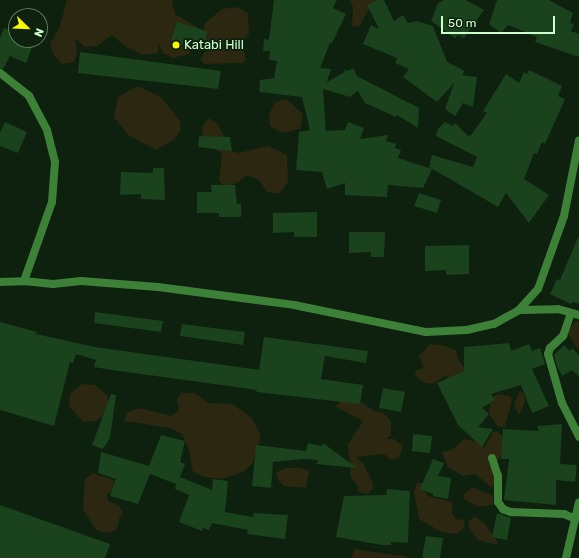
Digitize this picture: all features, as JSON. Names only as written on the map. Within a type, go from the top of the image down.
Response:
[{"type":"street","points":[[0,73],[29,96],[47,130],[55,162],[52,202],[24,281]]},
{"type":"street","points":[[0,282],[24,281],[53,284],[81,281],[158,288],[294,305],[426,332],[467,330],[494,324],[519,310],[538,289],[564,216],[579,140]]},
{"type":"street","points":[[519,310],[558,308],[575,314],[563,336],[550,348],[548,354],[562,403],[579,437]]},
{"type":"street","points":[[492,458],[498,476],[498,502],[503,509],[511,512],[564,514],[576,519]]},
{"type":"street","points":[[566,558],[579,502]]},
{"type":"shaded area","points":[[67,0],[172,0],[175,14],[197,27],[195,45],[189,54],[173,58],[163,53],[158,43],[158,53],[144,55],[126,47],[112,35],[97,46],[85,47],[75,38],[77,53],[74,62],[62,64],[53,54],[50,44],[60,26]]},
{"type":"shaded area","points":[[350,0],[378,0],[367,12],[359,27],[352,26],[353,7]]},
{"type":"shaded area","points":[[237,7],[248,13],[249,34],[242,43],[246,60],[243,63],[204,64],[200,59],[207,49],[203,37],[205,23],[222,9]]},
{"type":"shaded area","points":[[138,86],[162,98],[180,121],[181,129],[174,140],[156,150],[128,135],[114,117],[118,97]]},
{"type":"shaded area","points":[[286,99],[303,114],[300,129],[282,133],[270,126],[269,115],[275,102]]},
{"type":"shaded area","points":[[208,118],[217,123],[232,151],[238,153],[268,146],[287,155],[288,182],[279,194],[267,192],[259,180],[247,175],[238,182],[225,187],[219,181],[222,154],[203,139],[202,128]]},
{"type":"shaded area","points":[[576,321],[579,321],[579,351],[567,332]]},
{"type":"shaded area","points":[[430,344],[442,345],[456,350],[458,359],[466,371],[457,380],[445,376],[433,384],[425,383],[415,376],[416,370],[424,368],[419,356]]},
{"type":"shaded area","points":[[82,384],[95,385],[107,395],[110,407],[107,413],[96,421],[83,422],[69,406],[70,394]]},
{"type":"shaded area","points":[[520,391],[524,394],[525,402],[519,415],[514,405]]},
{"type":"shaded area","points":[[181,393],[195,393],[208,403],[232,404],[251,417],[260,433],[260,440],[252,464],[243,472],[222,479],[204,477],[193,472],[189,450],[182,434],[170,428],[125,421],[126,413],[139,408],[171,416],[179,410],[177,399]]},
{"type":"shaded area","points":[[498,394],[510,396],[512,400],[505,427],[497,426],[489,413],[491,399]]},
{"type":"shaded area","points":[[343,398],[357,399],[374,411],[383,413],[391,421],[391,435],[387,439],[394,439],[403,446],[399,458],[391,460],[384,454],[356,457],[363,463],[373,483],[373,488],[368,494],[358,492],[358,486],[351,478],[348,444],[363,421],[336,407]]},
{"type":"shaded area","points":[[497,431],[506,439],[504,452],[497,461],[489,466],[502,472],[502,480],[491,487],[475,474],[463,476],[448,467],[442,452],[452,450],[464,439],[478,442],[484,448],[493,432]]},
{"type":"shaded area","points":[[286,468],[301,468],[309,471],[306,488],[284,486],[278,480],[276,472]]},
{"type":"shaded area","points":[[92,473],[112,479],[119,486],[107,495],[108,501],[119,506],[123,512],[119,519],[117,529],[109,533],[96,530],[83,509],[85,479]]},
{"type":"shaded area","points":[[417,483],[422,483],[428,496],[452,502],[452,514],[456,519],[465,520],[463,529],[456,534],[441,532],[419,519],[414,492]]},
{"type":"shaded area","points":[[473,487],[493,496],[493,505],[479,507],[464,499],[463,495]]},
{"type":"shaded area","points":[[476,517],[485,524],[497,541],[497,545],[478,540],[468,526],[469,520]]},
{"type":"shaded area","points":[[355,549],[408,557],[408,558],[351,558]]},
{"type":"building","points":[[274,0],[337,0],[333,8],[346,14],[332,43],[330,43],[320,68],[331,69],[327,82],[345,72],[344,69],[347,71],[353,68],[357,76],[419,108],[418,128],[397,115],[396,117],[365,103],[358,91],[350,97],[323,89],[326,131],[345,130],[348,122],[364,128],[360,139],[388,135],[386,141],[396,144],[395,148],[401,150],[398,158],[432,169],[423,188],[388,185],[387,197],[345,195],[345,183],[327,189],[322,172],[296,170],[299,132],[310,130],[302,97],[259,92],[260,80],[274,78],[277,61],[269,60],[270,51],[263,51],[264,39],[269,40]]},
{"type":"building","points":[[377,0],[384,0],[394,21],[403,15],[408,23],[417,21],[433,26],[447,62],[465,71],[462,75],[477,77],[473,107],[463,103],[455,116],[445,109],[454,83],[437,102],[403,77],[409,69],[395,63],[397,58],[363,44],[371,25],[379,29],[367,5]]},
{"type":"building","points":[[444,0],[466,0],[484,10],[464,38],[458,35],[455,38],[431,21],[438,3]]},
{"type":"building","points":[[497,0],[549,0],[573,13],[570,23],[574,24],[571,31],[579,34],[579,57],[535,42],[537,37],[508,25],[501,33],[489,24]]},
{"type":"building","points":[[177,22],[207,31],[204,46],[185,42],[184,45],[171,41]]},
{"type":"building","points":[[4,28],[8,29],[8,48],[32,48],[26,63],[10,56],[3,69],[0,68],[0,38]]},
{"type":"building","points":[[80,52],[221,71],[218,89],[78,73]]},
{"type":"building","points":[[529,70],[562,86],[558,96],[565,99],[545,144],[542,142],[537,154],[534,153],[524,179],[549,195],[529,223],[506,193],[498,207],[429,167],[432,155],[473,167],[477,157],[436,136],[438,129],[445,122],[453,126],[455,123],[468,136],[471,135],[487,113],[483,111],[506,74],[519,83],[524,72],[527,74]]},
{"type":"building","points":[[5,122],[27,132],[18,153],[0,146],[0,133]]},
{"type":"building","points":[[199,136],[230,137],[232,151],[198,147]]},
{"type":"building","points":[[153,168],[164,168],[165,200],[141,199],[141,194],[120,195],[121,172],[153,173]]},
{"type":"building","points":[[211,185],[235,185],[237,204],[241,204],[241,217],[219,217],[219,213],[197,213],[197,192],[212,192]]},
{"type":"building","points":[[419,193],[441,200],[437,213],[414,206]]},
{"type":"building","points":[[317,212],[317,237],[294,237],[294,232],[273,233],[273,213]]},
{"type":"building","points":[[349,232],[385,232],[384,257],[371,257],[371,252],[349,253]]},
{"type":"building","points":[[579,235],[579,304],[573,302],[571,304],[550,294],[557,279],[560,280]]},
{"type":"building","points":[[469,245],[469,274],[446,275],[446,270],[425,271],[425,246]]},
{"type":"building","points":[[95,312],[163,321],[161,332],[94,323]]},
{"type":"building","points":[[0,322],[37,332],[36,334],[95,347],[259,370],[264,337],[368,351],[366,363],[325,356],[321,379],[363,385],[360,404],[256,392],[257,390],[94,367],[96,360],[76,354],[73,363],[70,362],[54,426],[0,410]]},
{"type":"building","points":[[182,324],[245,332],[243,345],[180,336]]},
{"type":"building","points":[[509,343],[511,351],[529,344],[532,351],[540,348],[545,364],[532,369],[549,406],[532,413],[521,385],[491,394],[495,400],[482,408],[489,414],[478,427],[493,429],[482,447],[458,425],[437,383],[464,371],[464,347]]},
{"type":"building","points":[[564,345],[570,351],[572,348],[579,355],[579,377],[572,370],[562,376],[558,369],[554,355]]},
{"type":"building","points":[[383,388],[405,392],[401,412],[379,408]]},
{"type":"building","points":[[111,394],[116,395],[110,438],[103,449],[92,445]]},
{"type":"building","points":[[562,424],[560,464],[577,465],[575,482],[556,480],[556,505],[504,500],[509,459],[501,459],[503,429],[539,431],[537,426]]},
{"type":"building","points":[[413,434],[432,436],[430,453],[412,451]]},
{"type":"building","points":[[161,435],[185,441],[180,462],[185,464],[180,477],[212,490],[213,479],[228,481],[225,512],[253,517],[254,513],[288,515],[285,539],[247,534],[248,530],[212,523],[209,530],[203,528],[202,531],[179,522],[189,495],[175,489],[176,484],[150,474],[138,504],[110,496],[116,479],[98,473],[101,452],[149,466]]},
{"type":"building","points":[[308,443],[322,446],[323,443],[357,468],[316,464],[318,460],[304,459],[273,462],[271,488],[252,486],[256,445],[306,451]]},
{"type":"building","points":[[433,459],[444,463],[438,476],[451,478],[448,499],[433,496],[433,494],[420,489]]},
{"type":"building","points":[[387,489],[410,491],[408,543],[391,542],[391,545],[382,545],[336,537],[344,496],[386,495]]},
{"type":"building","points":[[0,505],[110,544],[105,558],[0,558]]},
{"type":"building","points":[[497,513],[511,518],[507,540],[492,537]]},
{"type":"building","points":[[426,536],[443,538],[440,558],[422,558]]},
{"type":"place","name":"Katabi Hill","points":[[176,45]]}]
